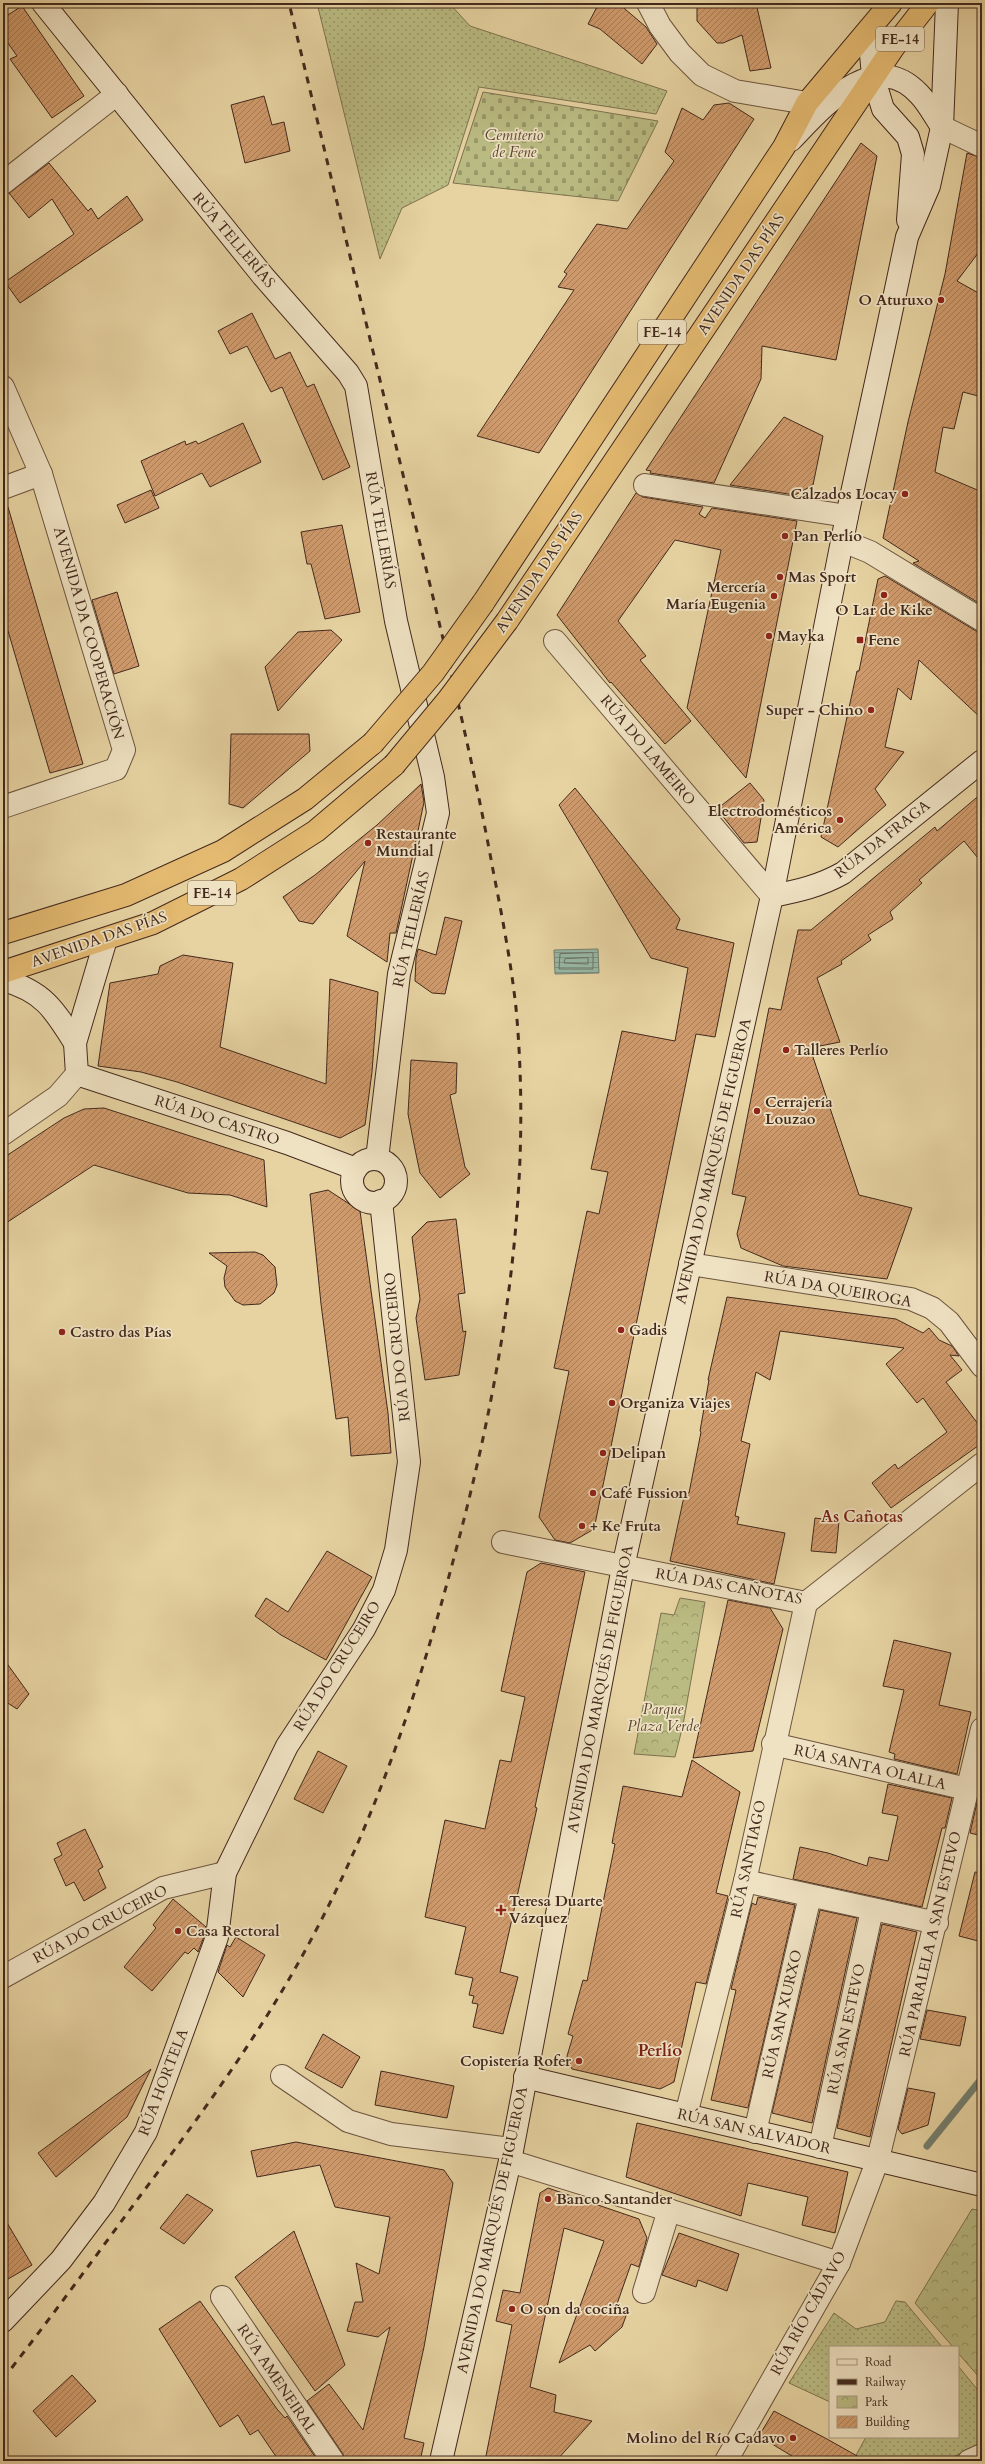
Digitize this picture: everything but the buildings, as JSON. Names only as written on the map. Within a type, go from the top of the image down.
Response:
[{"type":"highway","name":"AVENIDA DAS PÍAS","points":[[3,933],[126,895],[223,851],[305,799],[373,743],[433,673],[483,603],[784,147],[806,103],[869,32],[891,3]]},
{"type":"highway","name":"AVENIDA DAS PÍAS","points":[[3,972],[153,923],[241,879],[316,830],[394,765],[448,700],[506,621],[873,76],[928,3]]},
{"type":"street","name":"RÚA TELLERÍAS","points":[[42,3],[263,276],[348,373],[356,386],[396,621],[433,777],[438,813],[399,974],[377,1159]]},
{"type":"street","points":[[648,3],[660,26],[680,53],[702,75],[735,91],[806,103]]},
{"type":"street","name":"AVENIDA DO MARQUÉS DE FIGUEROA","points":[[441,2461],[511,2155],[623,1567],[772,896],[847,516],[907,237],[929,186],[942,127],[946,3]]},
{"type":"street","points":[[869,32],[873,76],[883,109],[908,137],[913,154],[907,237]]},
{"type":"street","points":[[784,147],[826,103],[848,87],[873,76],[901,80],[919,94],[942,127],[982,146]]},
{"type":"street","points":[[3,183],[117,94]]},
{"type":"street","name":"AVENIDA DA COOPERACIÓN","points":[[3,387],[42,474],[124,750],[116,769],[3,807]]},
{"type":"street","points":[[3,488],[42,474]]},
{"type":"street","points":[[645,485],[847,516]]},
{"type":"street","points":[[843,541],[870,552],[982,620]]},
{"type":"street","name":"RÚA DO LAMEIRO","points":[[555,641],[772,896]]},
{"type":"street","name":"RÚA DA FRAGA","points":[[772,896],[804,890],[824,884],[843,873],[982,761]]},
{"type":"street","points":[[3,1134],[58,1096],[77,1074],[75,1043],[106,939]]},
{"type":"street","points":[[3,980],[23,985],[41,996],[55,1010],[75,1043]]},
{"type":"street","name":"RÚA DO CASTRO","points":[[77,1074],[287,1143],[356,1169]]},
{"type":"street","points":[[377,1159],[390,1166],[396,1181],[392,1192],[381,1201],[368,1202],[358,1196],[352,1182],[356,1169],[366,1160],[377,1159]]},
{"type":"street","name":"RÚA DO CRUCEIRO","points":[[3,1977],[163,1888],[225,1872],[287,1746],[364,1629],[384,1590],[396,1550],[409,1462],[381,1201]]},
{"type":"street","name":"RÚA DA QUEIROGA","points":[[690,1264],[911,1300],[932,1308],[949,1322],[982,1366]]},
{"type":"street","name":"RÚA DAS CAÑOTAS","points":[[503,1542],[806,1603],[982,1464]]},
{"type":"street","name":"RÚA SANTIAGO","points":[[686,2115],[745,1881],[773,1744],[806,1603]]},
{"type":"street","name":"RÚA PARALELA A SAN ESTEVO","points":[[878,2159],[937,1923],[982,1729]]},
{"type":"street","name":"RÚA SANTA OLALLA","points":[[773,1744],[967,1789]]},
{"type":"street","name":"RÚA HORTELA","points":[[3,2322],[61,2260],[104,2203],[146,2132],[217,1937],[225,1872]]},
{"type":"street","points":[[745,1881],[937,1923]]},
{"type":"street","name":"RÚA SAN XURXO","points":[[755,2132],[810,1896]]},
{"type":"street","name":"RÚA SAN ESTEVO","points":[[820,2147],[872,1910]]},
{"type":"street","points":[[282,2076],[348,2121],[391,2134],[511,2155],[669,2210],[839,2263]]},
{"type":"street","name":"RÚA SAN SALVADOR","points":[[525,2077],[755,2132],[878,2159],[982,2185]]},
{"type":"street","name":"RÚA RÍO CÁDAVO","points":[[726,2461],[839,2263],[878,2159]]},
{"type":"street","points":[[644,2292],[669,2210]]},
{"type":"street","name":"RÚA AMENEIRAL","points":[[222,2297],[333,2461]]},
{"type":"street","points":[[969,2461],[982,2455]]},
{"type":"green space","points":[[317,3],[449,3],[470,26],[667,91],[656,114],[479,87],[448,185],[402,208],[380,259]]},
{"type":"green space","name":"Cemiterio de Fene","points":[[483,92],[658,121],[618,201],[453,183]]},
{"type":"green space","name":"Parque Plaza Verde","points":[[680,1598],[705,1602],[683,1725],[675,1757],[634,1754],[661,1613],[674,1615]]},
{"type":"green space","points":[[972,2209],[982,2211],[982,2365],[979,2377],[959,2354],[959,2346],[952,2346],[915,2303]]},
{"type":"green space","points":[[896,2301],[905,2302],[941,2346],[829,2346],[829,2402],[789,2383],[834,2313],[856,2329],[885,2322]]},
{"type":"green space","points":[[959,2367],[982,2395],[982,2445],[943,2461],[853,2461],[865,2438],[959,2438]]},
{"type":"water","points":[[598,949],[599,973],[555,974],[554,950]]},
{"type":"waterway","points":[[927,2146],[982,2078]]},
{"type":"railway","points":[[3,2379],[178,2145],[234,2067],[285,1986],[341,1881],[386,1774],[424,1664],[440,1608],[473,1483],[488,1416],[510,1281],[517,1213],[520,1145],[520,1077],[516,1008],[506,939],[478,792],[452,676],[289,3]]},
{"type":"place","name":"O Aturuxo","points":[[941,300]]},
{"type":"place","name":"Calzados Locay","points":[[905,494]]},
{"type":"place","name":"Pan Perlío","points":[[785,536]]},
{"type":"place","name":"Mas Sport","points":[[780,577]]},
{"type":"place","name":"O Lar de Kike","points":[[884,595]]},
{"type":"place","name":"Mercería María Eugenia","points":[[774,596]]},
{"type":"place","name":"Mayka","points":[[769,636]]},
{"type":"place","name":"Fene","points":[[860,640]]},
{"type":"place","name":"Super - Chino","points":[[871,710]]},
{"type":"place","name":"Electrodomésticos América","points":[[840,820]]},
{"type":"place","name":"Restaurante Mundial","points":[[368,843]]},
{"type":"place","name":"Talleres Perlío","points":[[786,1050]]},
{"type":"place","name":"Cerrajería Louzao","points":[[757,1111]]},
{"type":"place","name":"Gadis","points":[[621,1330]]},
{"type":"place","name":"Castro das Pías","points":[[62,1332]]},
{"type":"place","name":"Organiza Viajes","points":[[612,1403]]},
{"type":"place","name":"Delipan","points":[[603,1453]]},
{"type":"place","name":"Café Fussion","points":[[593,1493]]},
{"type":"place","name":"+ Ke Fruta","points":[[582,1526]]},
{"type":"place","name":"Teresa Duarte Vázquez","points":[[501,1910]]},
{"type":"place","name":"Casa Rectoral","points":[[178,1931]]},
{"type":"place","name":"Copistería Rofer","points":[[579,2061]]},
{"type":"place","name":"Banco Santander","points":[[548,2199]]},
{"type":"place","name":"O son da cociña","points":[[512,2309]]},
{"type":"place","name":"Molino del Río Cadavo","points":[[793,2438]]},
{"type":"district","name":"As Cañotas","points":[[862,1516]]},
{"type":"district","name":"Perlío","points":[[660,2050]]}]
